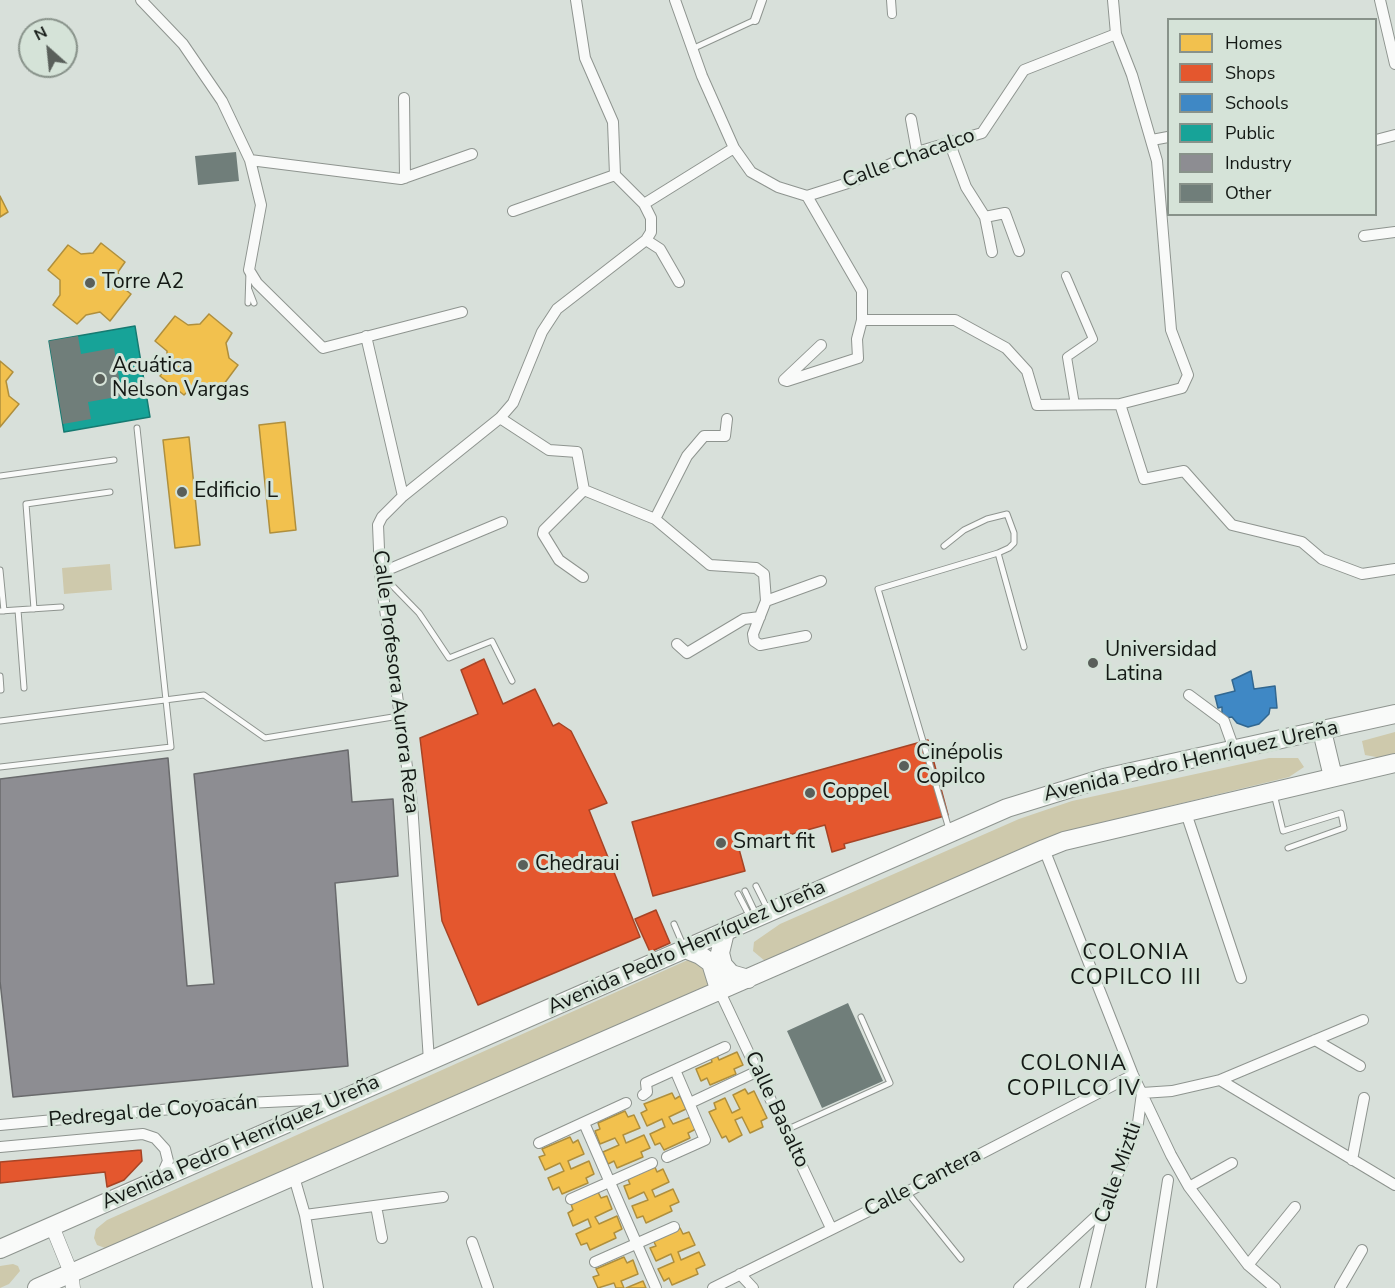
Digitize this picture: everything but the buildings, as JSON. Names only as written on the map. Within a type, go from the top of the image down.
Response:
[{"type":"main road","name":"Avenida Pedro Henríquez Ureña","points":[[0,1249],[1007,808],[1050,794],[1234,749],[1395,714]]},
{"type":"main road","points":[[1322,731],[1333,777]]},
{"type":"main road","points":[[37,1288],[72,1281],[294,1177],[1064,841],[1395,763]]},
{"type":"main road","points":[[725,932],[720,953],[723,965],[731,974],[748,979]]},
{"type":"main road","points":[[685,949],[700,955],[711,963],[720,992]]},
{"type":"street","points":[[141,0],[183,44],[216,91],[250,160],[261,205],[249,270],[257,283],[323,348],[462,312]]},
{"type":"street","points":[[576,0],[585,58],[613,122],[615,175],[644,204],[651,218],[651,232],[646,240],[660,249],[679,282]]},
{"type":"street","points":[[675,0],[692,49],[734,148],[751,172],[778,187],[807,196],[861,291],[862,320],[857,339],[858,358],[787,381],[783,380],[821,345]]},
{"type":"street","points":[[755,21],[762,0]]},
{"type":"street","points":[[891,0],[892,14]]},
{"type":"street","points":[[862,320],[955,320],[1006,348],[1027,371],[1037,405],[1120,404],[1182,388],[1188,375],[1171,330],[1156,160],[1152,140],[1116,34],[1113,0]]},
{"type":"street","points":[[1380,0],[1395,64]]},
{"type":"street","name":"Calle Chacalco","points":[[807,196],[851,182],[917,152],[982,133],[1024,70],[1116,34]]},
{"type":"street","points":[[404,98],[405,178]]},
{"type":"street","points":[[912,119],[917,152]]},
{"type":"street","points":[[1377,140],[1395,135]]},
{"type":"street","points":[[1152,140],[1167,137]]},
{"type":"street","points":[[950,144],[966,187],[985,217],[992,252]]},
{"type":"street","points":[[644,204],[734,148]]},
{"type":"street","points":[[250,160],[405,178],[472,154]]},
{"type":"street","points":[[513,211],[615,175]]},
{"type":"street","points":[[985,217],[1005,213],[1019,251]]},
{"type":"street","points":[[1364,237],[1395,232]]},
{"type":"street","name":"Calle Profesora Aurora Reza","points":[[429,1061],[412,814],[380,573],[378,525],[382,517],[403,496],[500,418],[513,403],[542,332],[557,309],[646,240]]},
{"type":"street","points":[[1066,276],[1093,339],[1066,357],[1075,405]]},
{"type":"street","points":[[366,336],[403,496]]},
{"type":"street","points":[[1120,404],[1144,479],[1184,471],[1233,525],[1302,542],[1322,559],[1362,574],[1395,569]]},
{"type":"street","points":[[500,418],[549,450],[577,452],[584,490]]},
{"type":"street","points":[[656,519],[687,456],[704,436],[725,436],[727,419]]},
{"type":"street","points":[[584,490],[656,519],[710,566],[756,568],[764,574],[766,601],[753,634],[754,640],[760,645],[806,636]]},
{"type":"street","points":[[583,577],[559,560],[543,534],[544,530],[584,490]]},
{"type":"street","points":[[380,573],[502,522]]},
{"type":"street","points":[[766,601],[821,581]]},
{"type":"street","points":[[677,644],[687,653],[744,619],[760,617]]},
{"type":"street","points":[[1189,695],[1224,721],[1234,749]]},
{"type":"street","points":[[1186,813],[1241,978]]},
{"type":"street","points":[[1044,849],[1133,1075],[1189,1187],[1248,1265],[1275,1288]]},
{"type":"street","name":"Calle Basalto","points":[[720,992],[831,1228]]},
{"type":"street","points":[[1142,1093],[1172,1091],[1220,1080],[1363,1020]]},
{"type":"street","points":[[1315,1040],[1360,1066]]},
{"type":"street","points":[[643,1095],[647,1092],[646,1083],[725,1047]]},
{"type":"street","points":[[667,1157],[705,1140],[675,1070]]},
{"type":"street","points":[[690,1103],[758,1071]]},
{"type":"street","name":"Calle Cantera","points":[[713,1288],[907,1192],[1133,1075]]},
{"type":"street","points":[[1220,1080],[1395,1185]]},
{"type":"street","name":"Calle Miztli","points":[[1085,1288],[1104,1209],[1138,1123],[1142,1093]]},
{"type":"street","points":[[1352,1160],[1364,1098]]},
{"type":"street","name":"Pedregal de Coyoacán","points":[[0,1125],[225,1104],[343,1099]]},
{"type":"street","points":[[539,1143],[626,1103]]},
{"type":"street","points":[[584,1124],[656,1288]]},
{"type":"street","name":"Pedregal de Coyoacán","points":[[0,1147],[143,1134],[154,1138],[165,1149],[168,1161],[160,1179]]},
{"type":"street","points":[[1189,1187],[1232,1162]]},
{"type":"street","points":[[571,1198],[652,1163]]},
{"type":"street","points":[[294,1177],[305,1215],[318,1288]]},
{"type":"street","points":[[1151,1288],[1168,1180]]},
{"type":"street","points":[[305,1215],[443,1197]]},
{"type":"street","points":[[376,1206],[382,1238]]},
{"type":"street","points":[[1248,1265],[1295,1207]]},
{"type":"street","points":[[1019,1288],[1104,1209]]},
{"type":"street","points":[[52,1226],[72,1281]]},
{"type":"street","points":[[595,1262],[674,1227]]},
{"type":"street","points":[[472,1242],[488,1288]]},
{"type":"street","points":[[1340,1288],[1362,1250]]},
{"type":"street","points":[[740,1274],[753,1288]]},
{"type":"lane","points":[[692,49],[755,21]]},
{"type":"lane","points":[[249,270],[246,283],[251,303]]},
{"type":"lane","points":[[0,767],[171,747],[137,428]]},
{"type":"lane","points":[[0,476],[114,460]]},
{"type":"lane","points":[[34,609],[26,504],[110,492]]},
{"type":"lane","points":[[944,546],[964,530],[987,519],[1007,514],[1014,533],[1014,543],[1009,548],[878,589],[951,833]]},
{"type":"lane","points":[[998,552],[1024,647]]},
{"type":"lane","points":[[0,570],[2,611],[62,607]]},
{"type":"lane","points":[[380,573],[419,613],[449,658],[492,641],[512,681]]},
{"type":"lane","points":[[18,610],[24,688]]},
{"type":"lane","points":[[0,676],[1,690]]},
{"type":"lane","points":[[0,721],[204,695],[265,738],[399,716]]},
{"type":"lane","points":[[1274,793],[1283,831],[1341,813],[1344,828],[1288,848]]},
{"type":"lane","points":[[756,886],[759,917]]},
{"type":"lane","points":[[745,891],[759,917]]},
{"type":"lane","points":[[738,894],[759,917]]},
{"type":"lane","points":[[674,924],[685,949]]},
{"type":"lane","points":[[786,1130],[890,1083],[861,1017]]},
{"type":"lane","points":[[907,1192],[961,1259]]},
{"type":"shaded area","points":[[110,564],[112,590],[64,594],[62,568]]},
{"type":"shaded area","points":[[1395,732],[1395,757],[1387,759],[1365,755],[1362,741]]},
{"type":"shaded area","points":[[1269,758],[1298,758],[1304,767],[1289,777],[1063,832],[774,960],[765,961],[753,951],[754,942],[780,924],[1019,819],[1072,801]]},
{"type":"shaded area","points":[[690,959],[704,964],[710,981],[707,989],[119,1246],[105,1248],[97,1245],[94,1238],[96,1229],[107,1220]]},
{"type":"shaded area","points":[[13,1264],[18,1266],[20,1271],[9,1284],[0,1288],[0,1266]]},
{"type":"place","name":"Torre A2","points":[[90,283]]},
{"type":"place","name":"Acuática Nelson Vargas","points":[[100,379]]},
{"type":"place","name":"Edificio L","points":[[182,492]]},
{"type":"place","name":"Universidad Latina","points":[[1093,663]]},
{"type":"place","name":"Cinépolis Copilco","points":[[904,766]]},
{"type":"place","name":"Coppel","points":[[810,793]]},
{"type":"place","name":"Smart fit","points":[[721,843]]},
{"type":"place","name":"Chedraui","points":[[523,865]]},
{"type":"district","name":"COLONIA COPILCO III","points":[[1136,966]]},
{"type":"district","name":"COLONIA COPILCO IV","points":[[1074,1078]]}]
